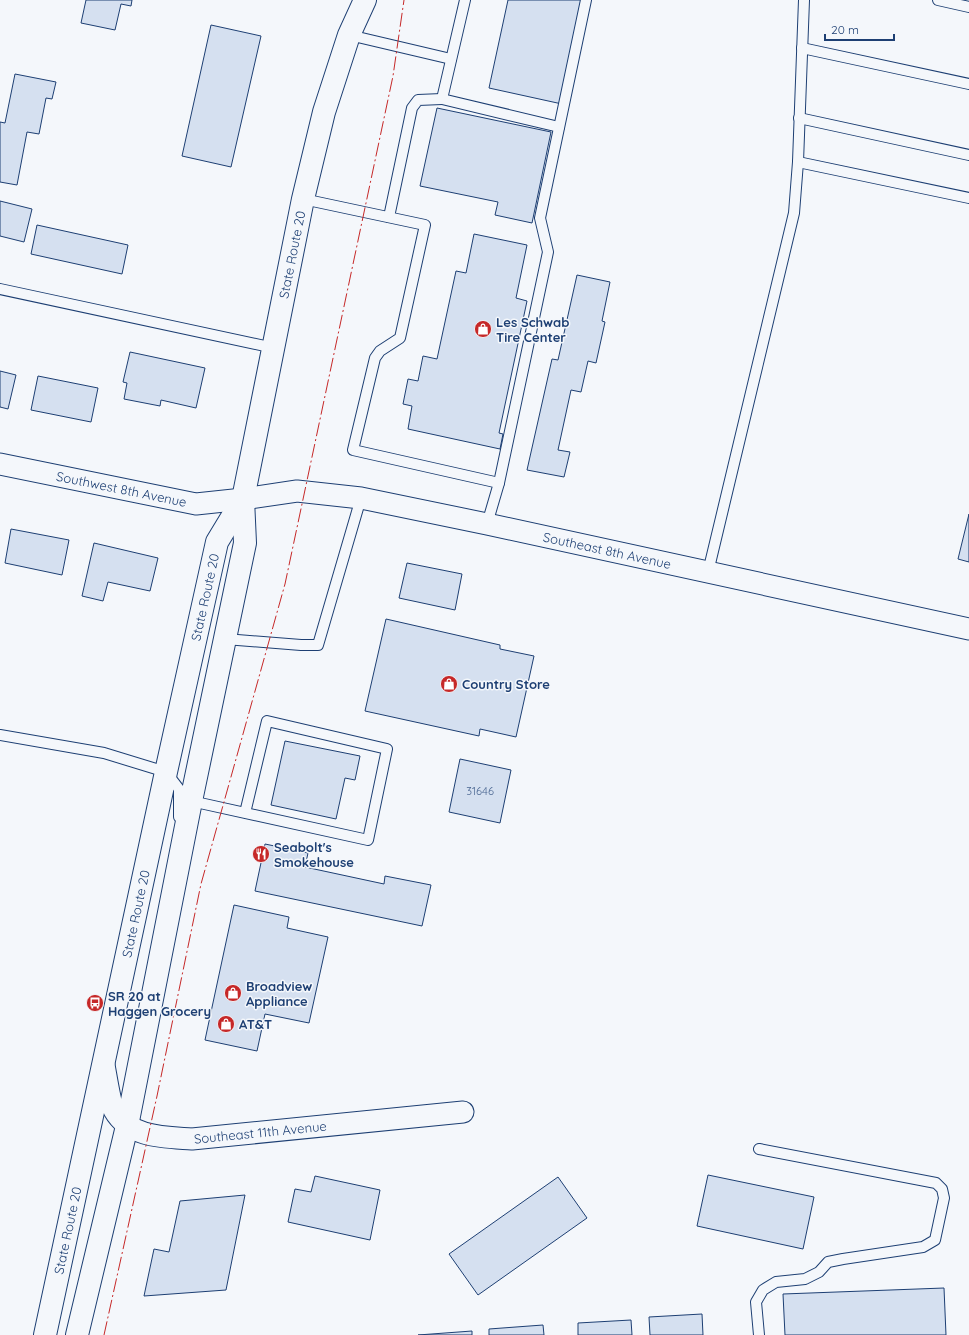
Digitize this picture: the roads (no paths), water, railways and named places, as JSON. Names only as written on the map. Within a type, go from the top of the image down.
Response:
[{"type":"main road","name":"State Route 20","points":[[77,1335],[127,1126],[191,801],[245,543],[243,499],[303,199],[324,112],[349,35],[361,5]]},
{"type":"main road","name":"State Route 20","points":[[45,1335],[217,542],[243,499]]},
{"type":"street","name":"Southwest 8th Avenue","points":[[0,464],[196,504],[243,499]]},
{"type":"street","name":"Southeast 8th Avenue","points":[[243,499],[297,491],[361,498],[969,629]]},
{"type":"street","name":"Southeast 11th Avenue","points":[[104,1065],[113,1110],[127,1126],[150,1136],[192,1139],[463,1112]]},
{"type":"lane","points":[[442,99],[465,0]]},
{"type":"lane","points":[[487,524],[499,483],[548,252],[540,218],[586,0]]},
{"type":"lane","points":[[708,572],[794,213],[798,162],[804,0]]},
{"type":"lane","points":[[938,0],[969,7]]},
{"type":"lane","points":[[349,35],[451,59]]},
{"type":"lane","points":[[802,48],[969,84]]},
{"type":"lane","points":[[388,217],[412,108],[418,100],[442,99],[559,127]]},
{"type":"lane","points":[[799,118],[969,155]]},
{"type":"lane","points":[[798,162],[969,198]]},
{"type":"lane","points":[[303,199],[425,225],[400,338],[380,351],[375,358],[354,450],[499,483]]},
{"type":"lane","points":[[0,289],[274,348]]},
{"type":"lane","points":[[225,639],[318,645],[361,498]]},
{"type":"lane","points":[[191,801],[245,813],[368,840],[387,749],[267,721],[245,813]]},
{"type":"lane","points":[[0,735],[104,753],[166,772],[179,789],[179,862]]},
{"type":"lane","points":[[759,1149],[936,1183],[942,1188],[944,1198],[935,1240],[923,1248],[828,1262],[818,1272],[805,1280],[776,1282],[763,1290],[756,1302],[759,1335]]},
{"type":"place","name":"Les Schwab Tire Center","points":[[483,329]]},
{"type":"place","name":"Country Store","points":[[449,684]]},
{"type":"place","name":"Seabolt's Smokehouse","points":[[261,854]]},
{"type":"place","name":"Broadview Appliance","points":[[233,993]]},
{"type":"place","name":"SR 20 at Haggen Grocery","points":[[95,1003]]},
{"type":"place","name":"AT&T","points":[[226,1024]]}]
